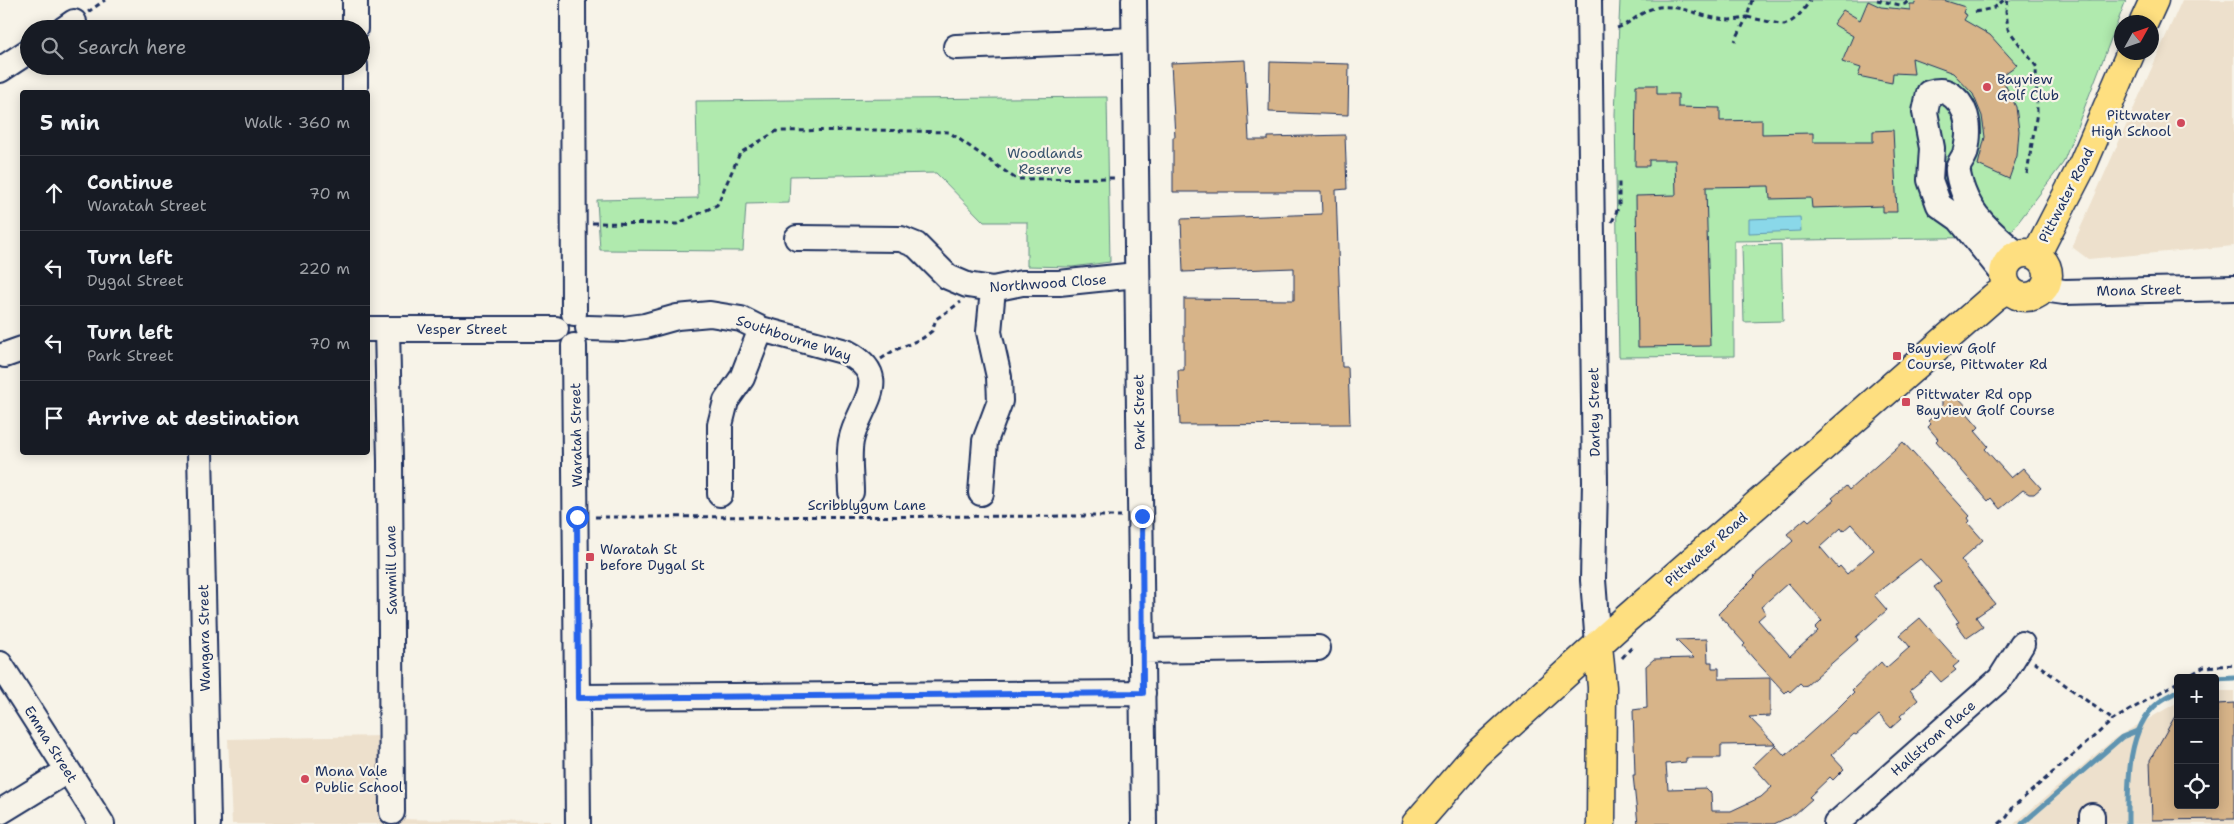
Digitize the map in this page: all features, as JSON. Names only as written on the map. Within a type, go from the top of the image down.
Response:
[{"type":"main road","points":[[2147,15],[2154,0]]},
{"type":"main road","name":"Pittwater Road","points":[[1416,824],[1476,756],[1608,653],[1986,304],[2017,268],[2083,164],[2128,60]]},
{"type":"main road","points":[[2017,268],[2044,261],[2048,270],[2048,280],[2043,289]]},
{"type":"main road","name":"Darley Street","points":[[1601,824],[1602,687],[1608,653]]},
{"type":"street","points":[[355,0],[355,20]]},
{"type":"street","points":[[573,323],[574,0]]},
{"type":"street","name":"Park Street","points":[[1134,0],[1136,275],[1142,516],[1144,824]]},
{"type":"street","name":"Darley Street","points":[[1589,0],[1595,472],[1593,580],[1608,653]]},
{"type":"street","points":[[956,47],[1134,40]]},
{"type":"street","points":[[0,70],[20,57]]},
{"type":"street","points":[[355,75],[355,90]]},
{"type":"street","points":[[1939,90],[1950,94],[1961,103],[1968,120],[1968,134],[1964,155],[1958,168],[1962,191],[1980,223],[2017,268],[1940,205],[1930,180],[1932,148],[1925,112],[1929,93],[1939,90]]},
{"type":"street","name":"Northwood Close","points":[[798,238],[901,239],[916,245],[948,277],[967,284],[993,289],[1022,283],[1059,283],[1136,275]]},
{"type":"street","name":"Mona Street","points":[[2043,289],[2064,292],[2234,288]]},
{"type":"street","points":[[981,494],[985,441],[1000,401],[999,377],[989,332],[993,289]]},
{"type":"street","name":"Southbourne Way","points":[[573,323],[623,329],[677,317],[710,314],[741,319],[761,329],[846,352],[868,368],[872,384],[869,401],[858,419],[851,442],[851,492]]},
{"type":"street","name":"Vesper Street","points":[[377,329],[573,323]]},
{"type":"street","name":"Waratah Street","points":[[573,323],[584,342],[574,346],[578,824]]},
{"type":"street","name":"Sawmill Lane","points":[[377,329],[391,490],[392,812]]},
{"type":"street","points":[[720,494],[720,425],[726,401],[742,378],[761,329]]},
{"type":"street","name":"Wangara Street","points":[[200,455],[208,824]]},
{"type":"street","name":"Hallstrom Place","points":[[1836,824],[2000,679],[2022,644]]},
{"type":"street","points":[[1143,651],[1318,648]]},
{"type":"street","name":"Emma Street","points":[[0,664],[102,824]]},
{"type":"street","points":[[578,698],[1143,693]]},
{"type":"street","points":[[0,812],[67,770]]},
{"type":"path","points":[[1735,42],[1752,0]]},
{"type":"path","points":[[1617,28],[1626,25],[1644,12],[1661,7],[1675,8],[1713,19],[1746,17],[1784,24],[1790,23],[1798,16],[1810,0]]},
{"type":"path","points":[[1877,0],[1900,5],[1906,4],[1909,0]]},
{"type":"path","points":[[1975,12],[1994,8],[2006,0]]},
{"type":"path","points":[[2006,0],[2008,29],[2012,37],[2030,56],[2036,66],[2037,112],[2027,174]]},
{"type":"path","points":[[592,222],[677,224],[717,205],[740,153],[777,131],[872,130],[949,132],[1016,179],[1135,179]]},
{"type":"path","points":[[868,368],[893,351],[923,338],[932,331],[936,319],[964,300]]},
{"type":"path","name":"Scribblygum Lane","points":[[592,517],[1142,516]]},
{"type":"path","points":[[2022,644],[2034,662],[2113,720]]},
{"type":"path","points":[[1608,653],[1633,646]]},
{"type":"path","points":[[2192,674],[2204,667],[2234,665]]},
{"type":"path","points":[[1999,824],[2007,817],[2013,807],[2113,720],[2174,684]]},
{"type":"shaded area","name":"Pittwater High School","points":[[2182,0],[2234,0],[2234,246],[2088,259],[2072,247],[2155,60],[2159,60],[2159,52]]},
{"type":"shaded area","points":[[2219,691],[2234,691],[2234,824],[2014,824],[2115,738],[2174,704],[2174,809],[2219,809]]},
{"type":"shaded area","name":"Mona Vale Public School","points":[[381,736],[378,819],[551,821],[551,824],[232,824],[228,739]]},
{"type":"green space","name":"Bayview Golf Club","points":[[1620,0],[2126,0],[2120,15],[2114,15],[2114,31],[2063,163],[2007,237],[1734,241],[1734,356],[1619,357],[1615,114]]},
{"type":"green space","name":"Woodlands Reserve","points":[[1107,97],[1110,262],[1072,267],[1027,266],[1027,222],[984,222],[936,173],[790,176],[789,203],[746,204],[743,251],[600,250],[597,200],[698,198],[696,101]]},
{"type":"green space","points":[[1781,244],[1783,321],[1744,322],[1742,245]]},
{"type":"water","points":[[1800,217],[1801,231],[1749,233],[1749,219]]},
{"type":"building","name":"Bayview Golf Club","points":[[1916,0],[1943,0],[1965,7],[1963,13],[1967,15],[1964,20],[1990,35],[2017,65],[2001,76],[2016,107],[2019,131],[2017,156],[2009,179],[1978,165],[1985,137],[1982,116],[1973,94],[1953,73],[1912,58],[1914,74],[1893,73],[1892,83],[1858,76],[1861,68],[1842,62],[1853,36],[1833,24],[1843,10],[1860,20],[1868,1],[1881,7],[1910,10],[1910,4],[1915,4]]},
{"type":"building","points":[[1245,60],[1249,140],[1268,140],[1268,137],[1345,135],[1347,189],[1336,190],[1342,367],[1348,367],[1350,424],[1180,425],[1178,370],[1184,370],[1184,299],[1294,300],[1294,268],[1183,272],[1181,219],[1322,214],[1321,192],[1173,192],[1173,137],[1175,137],[1171,63]]},
{"type":"building","points":[[1270,62],[1349,64],[1348,115],[1269,112]]},
{"type":"building","points":[[1636,85],[1657,85],[1657,94],[1678,94],[1678,107],[1720,108],[1720,121],[1762,120],[1762,134],[1813,133],[1813,142],[1873,142],[1873,131],[1893,130],[1897,212],[1883,212],[1883,206],[1812,208],[1811,198],[1770,199],[1769,186],[1706,187],[1710,346],[1638,347],[1636,196],[1676,195],[1675,160],[1649,160],[1649,166],[1635,166]]},
{"type":"building","points":[[1947,394],[1956,395],[1969,409],[1966,412],[1979,427],[1975,431],[1988,446],[1985,449],[2011,478],[2023,468],[2041,488],[2034,494],[2029,494],[2023,490],[2000,509],[1991,498],[1988,501],[1936,441],[1938,439],[1928,427],[1931,424],[1928,421],[1942,408],[1942,398]]},
{"type":"building","points":[[1903,442],[1970,516],[1968,523],[1983,540],[1961,560],[1995,604],[1976,617],[1983,627],[1967,638],[1956,623],[1959,622],[1934,587],[1941,582],[1920,559],[1874,595],[1887,610],[1856,637],[1858,640],[1807,685],[1803,686],[1800,683],[1790,692],[1788,690],[1785,693],[1753,658],[1743,646],[1745,644],[1718,614],[1754,576],[1793,541],[1787,534],[1806,518],[1809,521],[1834,500],[1832,498],[1846,486],[1849,490]],"holes":[[[1851,524],[1874,550],[1847,574],[1840,566],[1838,568],[1820,547],[1841,528],[1843,531]],[[1788,583],[1822,621],[1815,628],[1818,631],[1790,656],[1758,620],[1766,613],[1761,607]]]},
{"type":"building","points":[[1920,618],[1959,662],[1953,667],[1956,670],[1941,682],[1932,672],[1910,690],[1918,700],[1900,716],[1902,718],[1891,728],[1879,715],[1856,735],[1854,734],[1831,755],[1844,769],[1833,780],[1830,777],[1809,797],[1812,799],[1795,814],[1774,824],[1638,824],[1633,775],[1635,775],[1633,710],[1647,708],[1646,666],[1654,659],[1694,658],[1676,640],[1707,639],[1708,662],[1712,662],[1712,668],[1719,668],[1719,679],[1770,678],[1770,716],[1749,717],[1775,744],[1721,745],[1721,758],[1686,758],[1686,762],[1666,764],[1668,789],[1706,788],[1711,793],[1712,811],[1731,811],[1761,797],[1772,787],[1753,766],[1775,745],[1785,756],[1835,711],[1854,692],[1852,690],[1881,662],[1886,668],[1910,647],[1900,635]]},
{"type":"building","points":[[2234,703],[2234,819],[2152,820],[2150,760],[2174,718],[2174,809],[2219,809],[2219,704]]},
{"type":"waterway","points":[[2219,679],[2234,678]]},
{"type":"waterway","points":[[2128,824],[2129,776],[2134,743],[2148,714],[2158,703],[2174,693]]},
{"type":"waterway","points":[[2022,824],[2122,737],[2137,731]]},
{"type":"place","name":"Bayview Golf Club","points":[[1987,87]]},
{"type":"place","name":"Pittwater High School","points":[[2181,123]]},
{"type":"place","name":"Bayview Golf Course, Pittwater Rd","points":[[1897,356]]},
{"type":"place","name":"Pittwater Rd opp Bayview Golf Course","points":[[1906,402]]},
{"type":"place","name":"Waratah St before Dygal St","points":[[590,557]]},
{"type":"place","name":"Mona Vale Public School","points":[[305,779]]},
{"type":"route","points":[[577,517],[578,698],[1143,693],[1142,516]]}]
